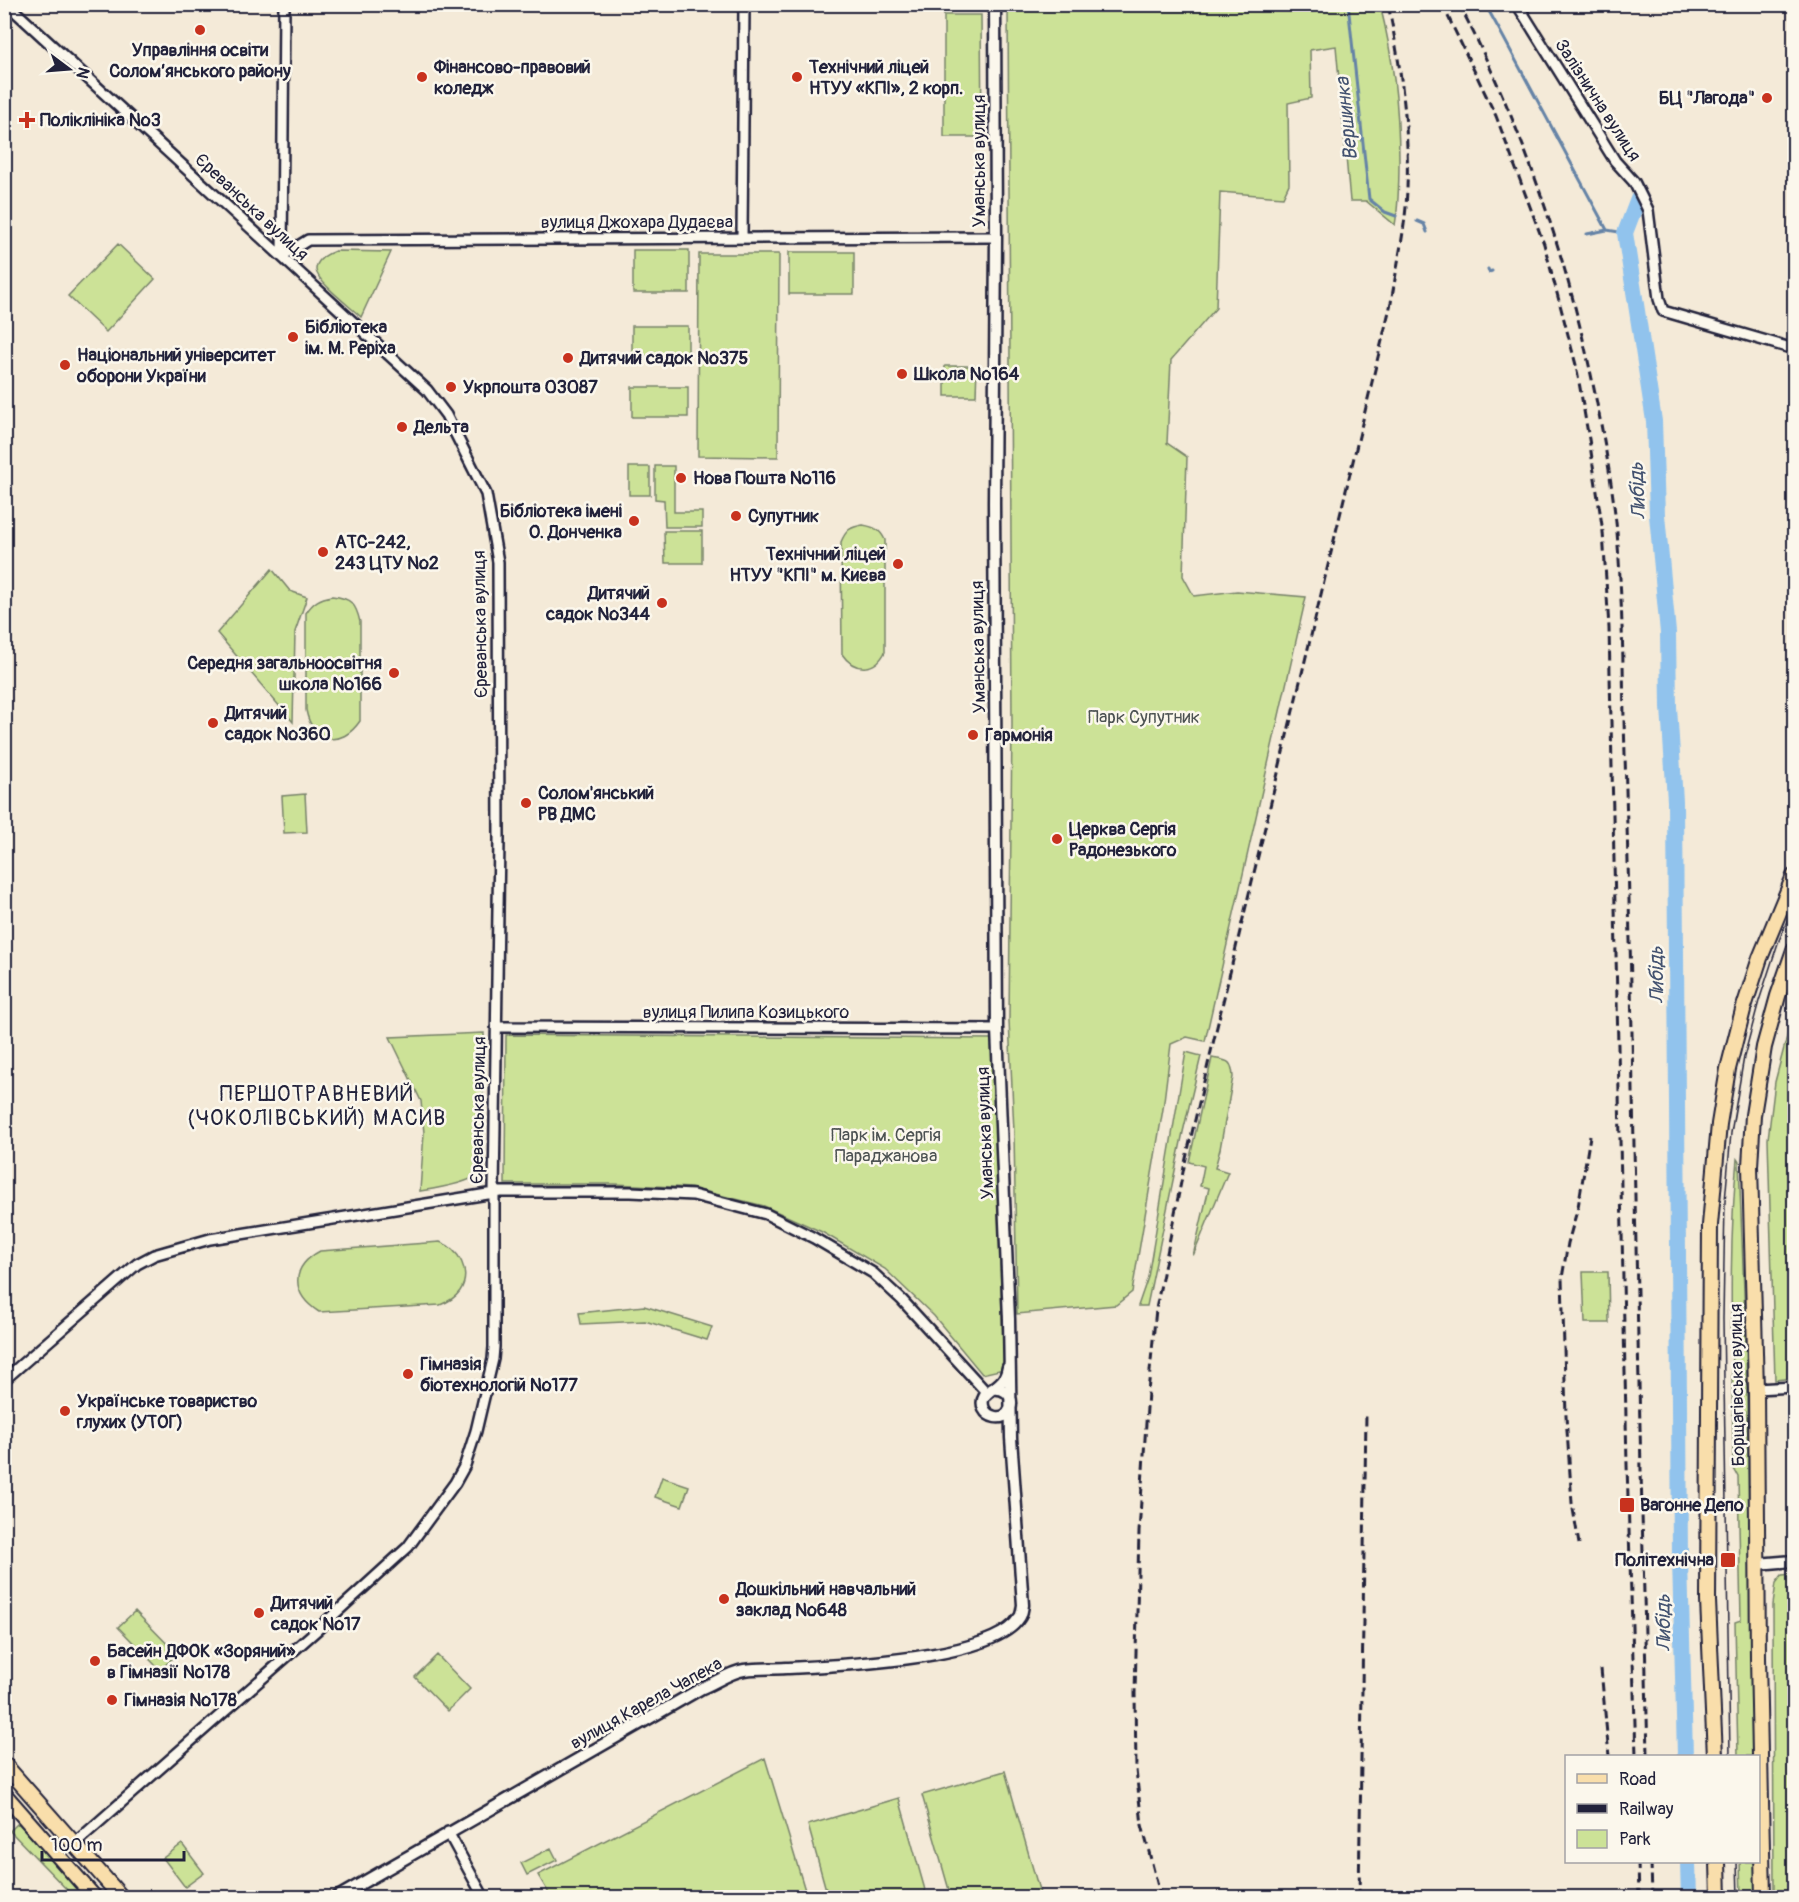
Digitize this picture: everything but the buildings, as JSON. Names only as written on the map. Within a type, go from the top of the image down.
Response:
[{"type":"main road","name":"Борщагівська вулиця","points":[[1715,1755],[1708,1601],[1709,1260],[1718,1136],[1728,1069],[1743,1010],[1760,958],[1794,876]]},
{"type":"main road","name":"Борщагівська вулиця","points":[[1763,1898],[1756,1389],[1750,1167],[1753,1115],[1764,1047],[1794,950]]},
{"type":"main road","points":[[4,1764],[122,1898]]},
{"type":"main road","points":[[4,1794],[95,1898]]},
{"type":"main road","points":[[1718,1863],[1719,1898]]},
{"type":"street","name":"Єреванська вулиця","points":[[8,4],[427,390],[446,415],[486,494],[498,569],[499,839],[493,1359],[476,1431],[465,1465],[455,1483],[413,1541],[387,1567],[74,1844]]},
{"type":"street","points":[[282,256],[284,4]]},
{"type":"street","points":[[742,238],[744,4]]},
{"type":"street","name":"Уманська вулиця","points":[[995,4],[994,503],[997,1029],[1011,1438],[1023,1605]]},
{"type":"street","name":"Залізнична вулиця","points":[[1517,4],[1615,161],[1634,182],[1648,210],[1659,299],[1663,310],[1794,349]]},
{"type":"street","name":"вулиця Джохара Дудаєва","points":[[282,256],[308,240],[996,237]]},
{"type":"street","name":"вулиця Пилипа Козицького","points":[[496,1027],[997,1029]]},
{"type":"street","points":[[4,1380],[137,1264],[154,1255],[210,1239],[494,1192],[631,1192],[693,1195],[766,1214],[814,1238],[873,1273],[989,1391]]},
{"type":"street","points":[[1010,1361],[1007,1374],[1002,1382],[989,1391],[983,1400],[984,1409],[995,1417],[1011,1438]]},
{"type":"street","points":[[1756,1389],[1794,1387]]},
{"type":"street","points":[[989,1391],[998,1388],[1007,1392],[1011,1400],[1008,1413],[995,1417]]},
{"type":"street","points":[[1757,1564],[1794,1561]]},
{"type":"street","name":"вулиця Карела Чапека","points":[[336,1898],[702,1688],[742,1670],[843,1665],[922,1657],[996,1636],[1021,1617],[1023,1605]]},
{"type":"street","points":[[448,1832],[484,1898]]},
{"type":"green space","name":"Парк Супутник","points":[[1008,5],[1380,5],[1394,82],[1399,160],[1395,225],[1366,201],[1350,201],[1336,46],[1310,50],[1311,98],[1288,103],[1289,184],[1283,197],[1220,192],[1216,308],[1171,360],[1167,443],[1187,457],[1183,576],[1194,596],[1237,591],[1306,597],[1205,1041],[1187,1037],[1171,1044],[1163,1109],[1132,1292],[1116,1305],[1017,1314],[1014,1132],[1009,1020],[1012,724]]},
{"type":"green space","points":[[944,15],[981,15],[982,137],[944,137]]},
{"type":"green space","points":[[118,244],[155,279],[106,332],[68,296]]},
{"type":"green space","points":[[633,250],[689,250],[689,293],[633,293]]},
{"type":"green space","points":[[335,251],[391,252],[361,317],[328,288],[316,270],[316,266],[325,255]]},
{"type":"green space","points":[[789,252],[854,252],[854,294],[789,294]]},
{"type":"green space","points":[[699,254],[779,254],[778,457],[698,456]]},
{"type":"green space","points":[[632,326],[688,326],[688,355],[632,356]]},
{"type":"green space","points":[[945,366],[977,366],[976,396],[945,396]]},
{"type":"green space","points":[[632,387],[688,387],[688,417],[632,417]]},
{"type":"green space","points":[[655,466],[674,466],[674,512],[702,512],[702,527],[665,527],[664,500],[655,499]]},
{"type":"green space","points":[[629,467],[650,467],[650,495],[629,495]]},
{"type":"green space","points":[[863,525],[876,529],[885,540],[885,652],[876,663],[858,667],[842,654],[841,542],[849,530]]},
{"type":"green space","points":[[664,531],[702,531],[702,563],[665,563]]},
{"type":"green space","points":[[272,569],[290,591],[307,597],[295,632],[293,722],[217,633]]},
{"type":"green space","points":[[332,596],[344,598],[352,603],[360,622],[360,721],[344,736],[336,739],[328,738],[314,730],[306,710],[306,613],[317,601]]},
{"type":"green space","points":[[305,794],[307,832],[284,833],[282,796]]},
{"type":"green space","points":[[1794,1010],[1794,1343],[1790,1355],[1794,1378],[1775,1380],[1768,1139],[1775,1082]]},
{"type":"green space","points":[[484,1033],[480,1169],[476,1175],[466,1181],[420,1191],[424,1133],[421,1101],[390,1037]]},
{"type":"green space","name":"Парк ім. Сергія Параджанова","points":[[506,1035],[992,1039],[1004,1369],[982,1374],[934,1316],[885,1269],[822,1232],[764,1206],[691,1188],[615,1184],[505,1184]]},
{"type":"green space","points":[[1186,1052],[1201,1056],[1147,1306],[1138,1306],[1148,1277]]},
{"type":"green space","points":[[1212,1058],[1228,1062],[1233,1077],[1215,1168],[1228,1172],[1193,1256],[1209,1188],[1200,1186],[1204,1166],[1189,1162]]},
{"type":"green space","points":[[1737,1159],[1739,1162],[1746,1344],[1753,1755],[1738,1755],[1735,1622],[1741,1620],[1738,1476],[1733,1467],[1731,1313]]},
{"type":"green space","points":[[440,1242],[447,1245],[458,1256],[465,1276],[460,1291],[451,1300],[440,1305],[319,1312],[303,1297],[299,1289],[299,1273],[303,1265],[320,1251]]},
{"type":"green space","points":[[1583,1272],[1608,1272],[1609,1323],[1585,1323]]},
{"type":"green space","points":[[644,1306],[712,1327],[707,1340],[645,1321],[581,1324],[579,1313]]},
{"type":"green space","points":[[662,1477],[689,1486],[682,1506],[655,1497]]},
{"type":"green space","points":[[1794,1574],[1792,1897],[1774,1897],[1773,1605],[1776,1583],[1782,1575]]},
{"type":"green space","points":[[135,1611],[177,1654],[160,1670],[118,1627]]},
{"type":"green space","points":[[437,1655],[470,1689],[448,1711],[415,1677]]},
{"type":"green space","points":[[765,1758],[807,1897],[551,1897],[538,1875]]},
{"type":"green space","points":[[1005,1771],[1041,1897],[951,1897],[922,1795]]},
{"type":"green space","points":[[899,1798],[927,1897],[828,1897],[808,1825]]},
{"type":"green space","points":[[18,1823],[86,1897],[74,1897],[10,1831]]},
{"type":"green space","points":[[182,1844],[204,1873],[185,1887],[163,1858]]},
{"type":"green space","points":[[551,1848],[557,1860],[527,1875],[521,1863]]},
{"type":"green space","points":[[1740,1863],[1755,1863],[1755,1897],[1741,1897]]},
{"type":"waterway","name":"Вершинка","points":[[1348,4],[1369,199],[1385,212],[1396,216]]},
{"type":"waterway","points":[[1485,4],[1607,230]]},
{"type":"waterway","name":"Либідь","points":[[1638,199],[1625,233],[1654,421],[1657,515],[1668,633],[1669,707],[1675,801],[1680,1559],[1685,1755]]},
{"type":"waterway","name":"Вершинка","points":[[1417,221],[1424,224],[1427,232]]},
{"type":"waterway","name":"Вершинка","points":[[1587,234],[1607,230],[1625,233]]},
{"type":"waterway","name":"Вершинка","points":[[1488,269],[1489,272],[1492,271]]},
{"type":"waterway","name":"Либідь","points":[[1688,1863],[1689,1898]]},
{"type":"tram line","points":[[1730,1755],[1723,1319],[1725,1201],[1731,1133],[1744,1057],[1759,1001],[1778,943],[1794,904]]},
{"type":"tram line","points":[[1737,1863],[1738,1898]]},
{"type":"railway","points":[[1161,1898],[1142,1825],[1136,1770],[1135,1693],[1139,1532],[1156,1309],[1184,1167],[1391,303],[1405,219],[1407,156],[1401,80],[1388,4]]},
{"type":"railway","points":[[1442,4],[1496,116],[1544,244],[1576,365],[1603,532],[1609,628],[1627,1465],[1636,1755]]},
{"type":"railway","points":[[1459,4],[1505,101],[1560,252],[1587,356],[1604,439],[1617,532],[1623,649],[1648,1755]]},
{"type":"railway","points":[[1579,1544],[1572,1503],[1566,1416],[1562,1278],[1568,1243],[1578,1207],[1590,1136]]},
{"type":"railway","points":[[1359,1898],[1366,1414]]},
{"type":"railway","points":[[1601,1669],[1609,1755]]},
{"type":"railway","points":[[1638,1863],[1639,1898]]},
{"type":"railway","points":[[1651,1863],[1652,1898]]},
{"type":"place","name":"Управління освіти Солом’янського району","points":[[200,30]]},
{"type":"place","name":"Фінансово-правовий коледж","points":[[422,77]]},
{"type":"place","name":"Технічний ліцей НТУУ «КПІ», 2 корп.","points":[[797,77]]},
{"type":"place","name":"БЦ \"Лагода\"","points":[[1767,98]]},
{"type":"place","name":"Поліклініка №3","points":[[27,120]]},
{"type":"place","name":"Бібліотека ім. М. Реріха","points":[[293,337]]},
{"type":"place","name":"Дитячий садок №375","points":[[568,358]]},
{"type":"place","name":"Національний університет оборони України","points":[[65,365]]},
{"type":"place","name":"Школа №164","points":[[902,374]]},
{"type":"place","name":"Укрпошта 03087","points":[[451,387]]},
{"type":"place","name":"Дельта","points":[[402,427]]},
{"type":"place","name":"Нова Пошта №116","points":[[681,478]]},
{"type":"place","name":"Супутник","points":[[736,516]]},
{"type":"place","name":"Бібліотека імені О. Донченка","points":[[634,521]]},
{"type":"place","name":"АТС-242, 243 ЦТУ №2","points":[[323,552]]},
{"type":"place","name":"Технічний ліцей НТУУ \"КПІ\" м. Києва","points":[[898,564]]},
{"type":"place","name":"Дитячий садок №344","points":[[662,603]]},
{"type":"place","name":"Середня загальноосвітня школа №166","points":[[394,673]]},
{"type":"place","name":"Дитячий садок №360","points":[[213,723]]},
{"type":"place","name":"Гармонія","points":[[973,735]]},
{"type":"place","name":"Солом'янський РВ ДМС","points":[[526,803]]},
{"type":"place","name":"Церква Сергія Радонезького","points":[[1057,839]]},
{"type":"place","name":"Гімназія біотехнологій №177","points":[[408,1374]]},
{"type":"place","name":"Українське товариство глухих (УТОГ)","points":[[65,1411]]},
{"type":"place","name":"Вагонне Депо","points":[[1627,1505]]},
{"type":"place","name":"Політехнічна","points":[[1728,1560]]},
{"type":"place","name":"Дошкільний навчальний заклад №648","points":[[724,1599]]},
{"type":"place","name":"Дитячий садок №17","points":[[259,1613]]},
{"type":"place","name":"Басейн ДФОК «Зоряний» в Гімназії №178","points":[[95,1661]]},
{"type":"place","name":"Гімназія №178","points":[[112,1700]]},
{"type":"district","name":"ПЕРШОТРАВНЕВИЙ (ЧОКОЛІВСЬКИЙ) МАСИВ","points":[[317,1106]]}]
